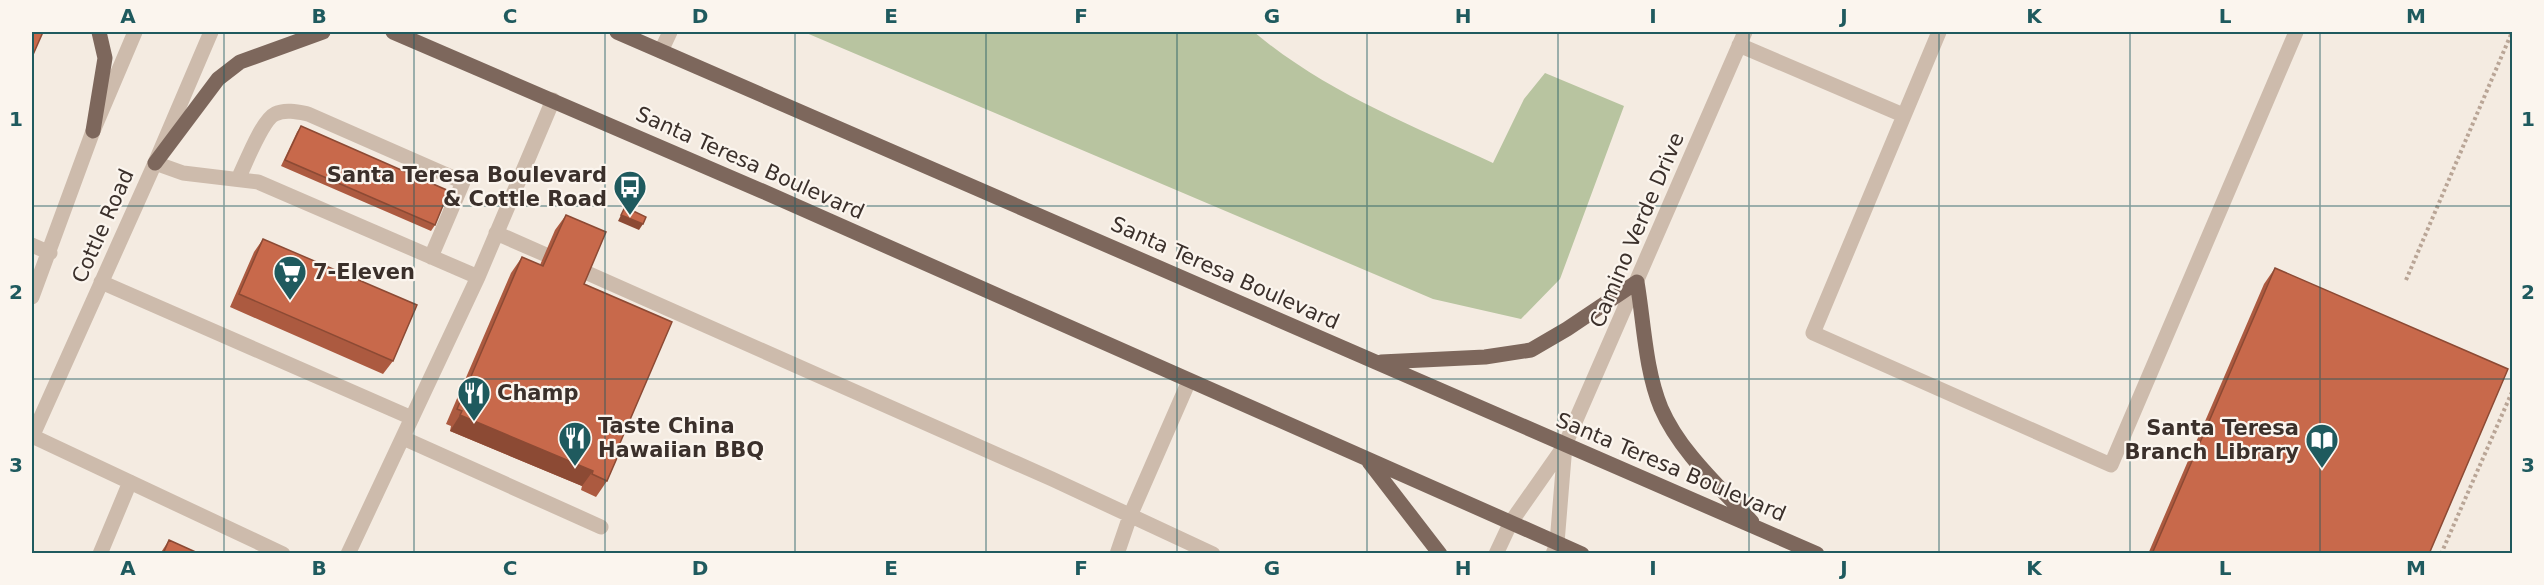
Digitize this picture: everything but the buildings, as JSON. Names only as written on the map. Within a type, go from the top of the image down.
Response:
[{"type":"main road","points":[[93,131],[105,58],[99,32]]},
{"type":"main road","points":[[155,163],[218,79],[240,62],[323,32]]},
{"type":"main road","name":"Santa Teresa Boulevard","points":[[393,32],[553,100],[1511,522],[1555,548],[1582,554]]},
{"type":"main road","name":"Santa Teresa Boulevard","points":[[617,32],[1816,554]]},
{"type":"main road","points":[[1376,362],[1485,357],[1531,350],[1637,282],[1652,376],[1661,408],[1687,451],[1756,526]]},
{"type":"main road","points":[[1368,460],[1440,554]]},
{"type":"street","name":"Cottle Road","points":[[32,297],[93,131],[135,32]]},
{"type":"street","name":"Cottle Road","points":[[32,437],[211,32]]},
{"type":"street","points":[[662,51],[669,32]]},
{"type":"street","points":[[1939,32],[1812,333],[2111,465],[2296,32]]},
{"type":"street","points":[[1742,38],[1903,115]]},
{"type":"street","name":"Camino Verde Drive","points":[[1496,554],[1511,522],[1566,445],[1742,38]]},
{"type":"street","points":[[348,554],[478,277],[553,100]]},
{"type":"street","points":[[238,179],[274,114],[290,111],[308,114],[463,182],[431,256]]},
{"type":"street","points":[[155,163],[183,173],[258,182],[478,277]]},
{"type":"street","points":[[496,233],[544,254]]},
{"type":"street","points":[[32,245],[50,253]]},
{"type":"street","points":[[585,272],[1052,479],[1213,554]]},
{"type":"street","points":[[101,282],[412,418]]},
{"type":"street","points":[[1117,554],[1130,516],[1189,381]]},
{"type":"street","points":[[32,437],[283,554]]},
{"type":"street","points":[[403,438],[601,527]]},
{"type":"street","name":"Camino Verde Drive","points":[[1555,548],[1566,445]]},
{"type":"street","points":[[100,554],[130,482]]},
{"type":"path","points":[[2406,280],[2512,32]]},
{"type":"path","points":[[2441,554],[2512,392]]},
{"type":"green space","points":[[804,32],[1254,32],[1309,72],[1338,89],[1493,163],[1524,99],[1545,73],[1624,106],[1560,279],[1521,319],[1433,299]]},
{"type":"place","name":"Santa Teresa Boulevard & Cottle Road","points":[[630,216]]},
{"type":"place","name":"7-Eleven","points":[[290,301]]},
{"type":"place","name":"Champ","points":[[474,422]]},
{"type":"place","name":"Taste China Hawaiian BBQ","points":[[575,467]]},
{"type":"place","name":"Santa Teresa Branch Library","points":[[2322,469]]}]
